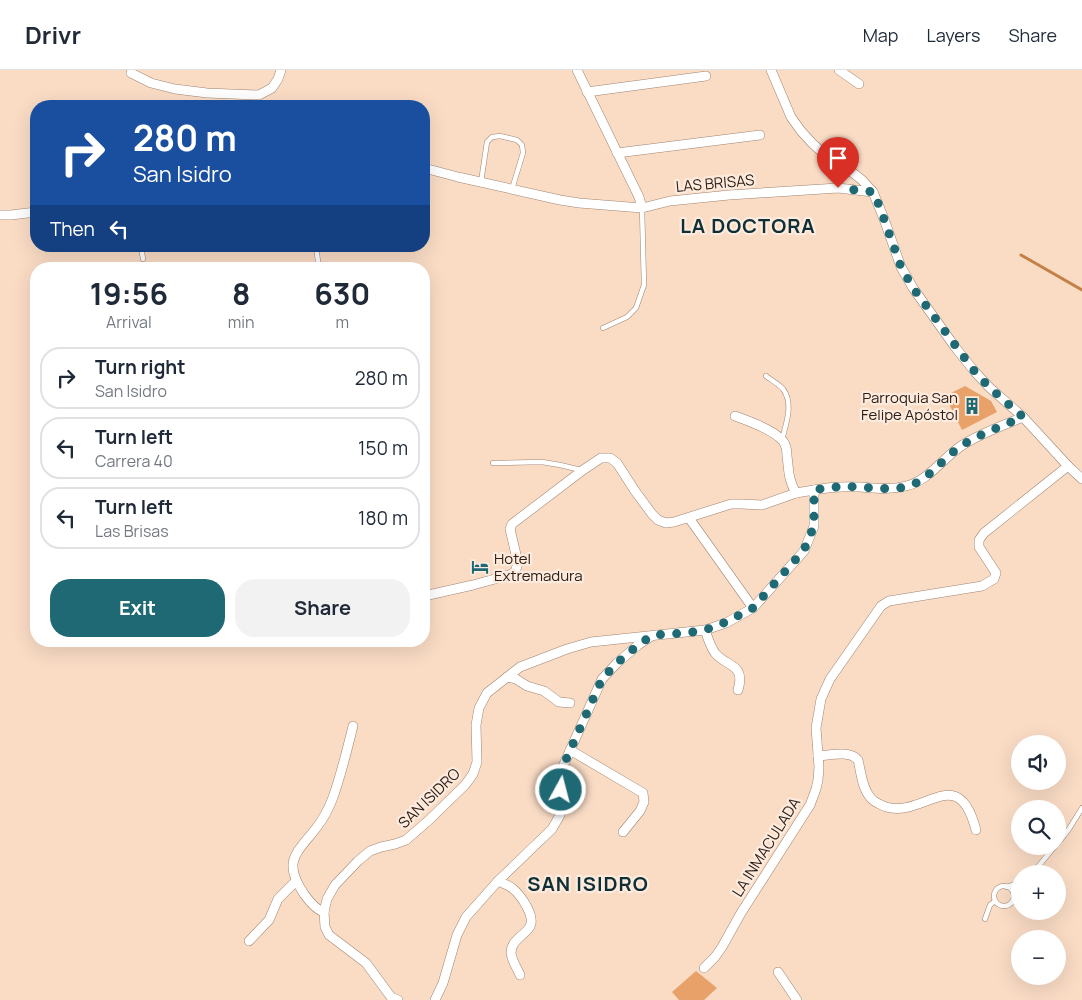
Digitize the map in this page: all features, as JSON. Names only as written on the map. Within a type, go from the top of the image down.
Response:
[{"type":"street","points":[[131,73],[151,83],[175,89],[207,93],[259,95],[272,88],[282,70]]},
{"type":"street","points":[[577,70],[639,197],[642,208]]},
{"type":"street","points":[[771,70],[791,117],[812,143],[825,155],[855,174],[874,192],[901,267],[913,288],[975,372],[1023,417],[1082,479]]},
{"type":"street","points":[[839,70],[859,84]]},
{"type":"street","points":[[587,92],[706,76]]},
{"type":"street","points":[[617,152],[760,135]]},
{"type":"street","name":"LAS BRISAS","points":[[430,169],[560,200],[642,208],[670,200],[774,192],[838,188],[874,192]]},
{"type":"street","points":[[0,215],[30,213]]},
{"type":"street","points":[[735,416],[766,429],[786,445],[788,474],[791,485],[796,493]]},
{"type":"street","points":[[430,595],[482,583],[516,572],[518,563],[510,529],[512,524],[601,458],[610,458],[617,464],[658,520],[666,523],[689,518],[731,504],[762,505],[796,493],[830,487],[884,489],[905,487],[923,478],[963,445],[1023,417]]},
{"type":"street","name":"LA INMACULADA","points":[[704,968],[722,947],[741,913],[810,805],[818,780],[816,728],[821,699],[830,679],[880,606],[889,601],[982,586],[994,579],[996,573],[979,547],[979,540],[984,533],[1068,466]]},
{"type":"street","name":"SAN ISIDRO","points":[[324,912],[327,899],[335,885],[358,861],[370,851],[381,846],[406,840],[465,785],[473,774],[477,762],[476,725],[479,708],[487,694],[520,667],[566,649],[591,642],[705,630],[753,608],[804,550],[814,526],[814,490]]},
{"type":"street","points":[[689,518],[753,608]]},
{"type":"street","points":[[705,630],[710,645],[716,654],[734,666],[739,674],[741,682],[738,690]]},
{"type":"street","points":[[433,999],[443,983],[457,935],[466,917],[498,881],[552,829],[560,815],[564,764],[602,679],[617,663],[653,635]]},
{"type":"street","points":[[507,677],[544,691],[559,702],[570,703]]},
{"type":"street","points":[[353,726],[332,800],[324,816],[298,849],[294,857],[293,872],[296,882],[309,901],[318,910],[324,912],[325,927],[329,935],[366,963],[391,997],[398,1000]]},
{"type":"street","points":[[570,750],[643,793],[644,802],[640,811],[623,832]]},
{"type":"street","points":[[818,756],[848,754],[855,756],[858,760],[866,791],[871,799],[894,809],[904,808],[947,795],[955,796],[968,808],[976,830]]},
{"type":"street","points":[[498,881],[512,888],[525,905],[532,919],[530,928],[517,939],[511,951],[520,975]]},
{"type":"street","points":[[249,941],[269,920],[278,899],[296,882]]},
{"type":"street","points":[[778,972],[797,1000]]},
{"type":"lane","points":[[482,182],[487,142],[492,137],[500,136],[517,140],[522,145],[523,154],[512,189]]},
{"type":"lane","points":[[603,328],[627,317],[636,308],[644,285],[642,208]]},
{"type":"lane","points":[[142,252],[143,259]]},
{"type":"lane","points":[[766,376],[782,388],[787,399],[789,410],[782,440]]},
{"type":"lane","points":[[492,463],[542,462],[583,470]]},
{"type":"lane","points":[[1066,833],[1082,808]]},
{"type":"lane","points":[[1039,865],[1048,855]]},
{"type":"lane","points":[[1011,885],[999,888],[994,894],[998,905],[1006,906],[1011,902]]},
{"type":"lane","points":[[1007,887],[1011,891]]},
{"type":"lane","points":[[985,919],[990,905],[995,901]]},
{"type":"building","name":"Parroquia San Felipe Apóstol","points":[[965,386],[991,401],[997,412],[962,430],[945,396]]},
{"type":"building","points":[[696,971],[717,988],[704,1000],[679,1000],[672,992]]},
{"type":"waterway","points":[[1021,255],[1082,290]]},
{"type":"place","name":"Parroquia San Felipe Apóstol","points":[[972,406]]},
{"type":"place","name":"Hotel Extremadura","points":[[480,567]]},
{"type":"district","name":"LA DOCTORA","points":[[748,225]]},
{"type":"district","name":"SAN ISIDRO","points":[[588,883]]},
{"type":"route","points":[[561,790],[564,764],[602,679],[617,663],[653,635],[705,630],[753,608],[804,550],[814,526],[814,490],[830,487],[884,489],[905,487],[929,474],[963,445],[1023,417],[975,372],[913,288],[901,267],[874,192],[838,188]]}]
